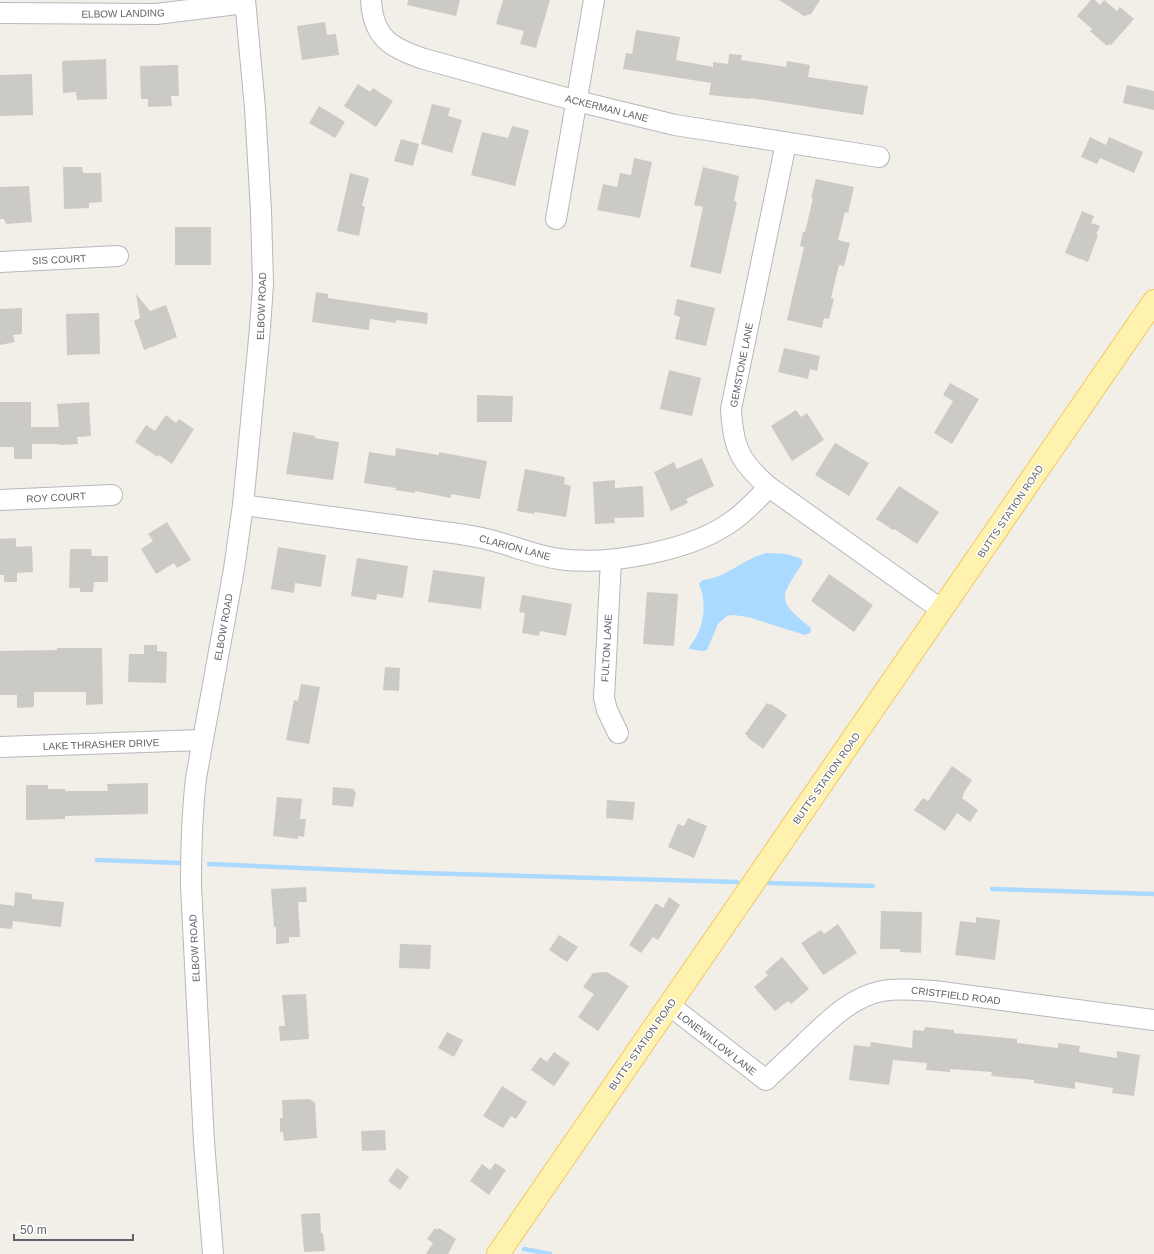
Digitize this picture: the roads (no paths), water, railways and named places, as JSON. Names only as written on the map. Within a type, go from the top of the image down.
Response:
[{"type":"main road","name":"BUTTS STATION ROAD","points":[[498,1254],[1154,301]]},
{"type":"street","name":"ACKERMAN LANE","points":[[370,0],[373,19],[380,34],[391,45],[405,53],[424,59],[675,125],[879,157]]},
{"type":"street","points":[[556,219],[594,0]]},
{"type":"street","name":"ELBOW LANDING","points":[[0,13],[156,14],[245,2]]},
{"type":"street","name":"ELBOW ROAD","points":[[213,1254],[204,1142],[191,886],[191,849],[193,799],[202,740],[234,569],[243,506],[253,413],[263,284],[255,108],[245,2]]},
{"type":"street","name":"GEMSTONE LANE","points":[[786,143],[731,409],[732,430],[737,449],[752,473],[768,487],[942,610]]},
{"type":"street","name":"SIS COURT","points":[[0,262],[118,256]]},
{"type":"street","name":"CLARION LANE","points":[[243,506],[477,536],[545,557],[583,561],[611,560],[656,552],[696,540],[728,524],[745,511],[768,487]]},
{"type":"street","name":"ROY COURT","points":[[0,500],[112,494]]},
{"type":"street","name":"FULTON LANE","points":[[611,560],[604,698],[607,710],[618,733]]},
{"type":"street","name":"LAKE THRASHER DRIVE","points":[[0,748],[202,740]]},
{"type":"street","name":"CRISTFIELD ROAD","points":[[766,1080],[827,1021],[845,1007],[862,998],[881,992],[905,989],[934,991],[1154,1020]]},
{"type":"street","name":"LONEWILLOW LANE","points":[[669,1005],[766,1080]]},
{"type":"water","points":[[767,553],[787,554],[802,559],[802,564],[789,585],[785,598],[792,611],[810,627],[810,633],[805,635],[748,617],[733,615],[727,616],[718,624],[707,650],[702,651],[689,649],[699,631],[703,617],[704,604],[699,584],[703,580],[719,576],[751,559]]},
{"type":"waterway","points":[[97,860],[181,863]]},
{"type":"waterway","points":[[209,864],[419,873],[737,882]]},
{"type":"waterway","points":[[769,883],[873,886]]},
{"type":"waterway","points":[[992,889],[1154,894]]},
{"type":"waterway","points":[[524,1249],[550,1254]]}]
